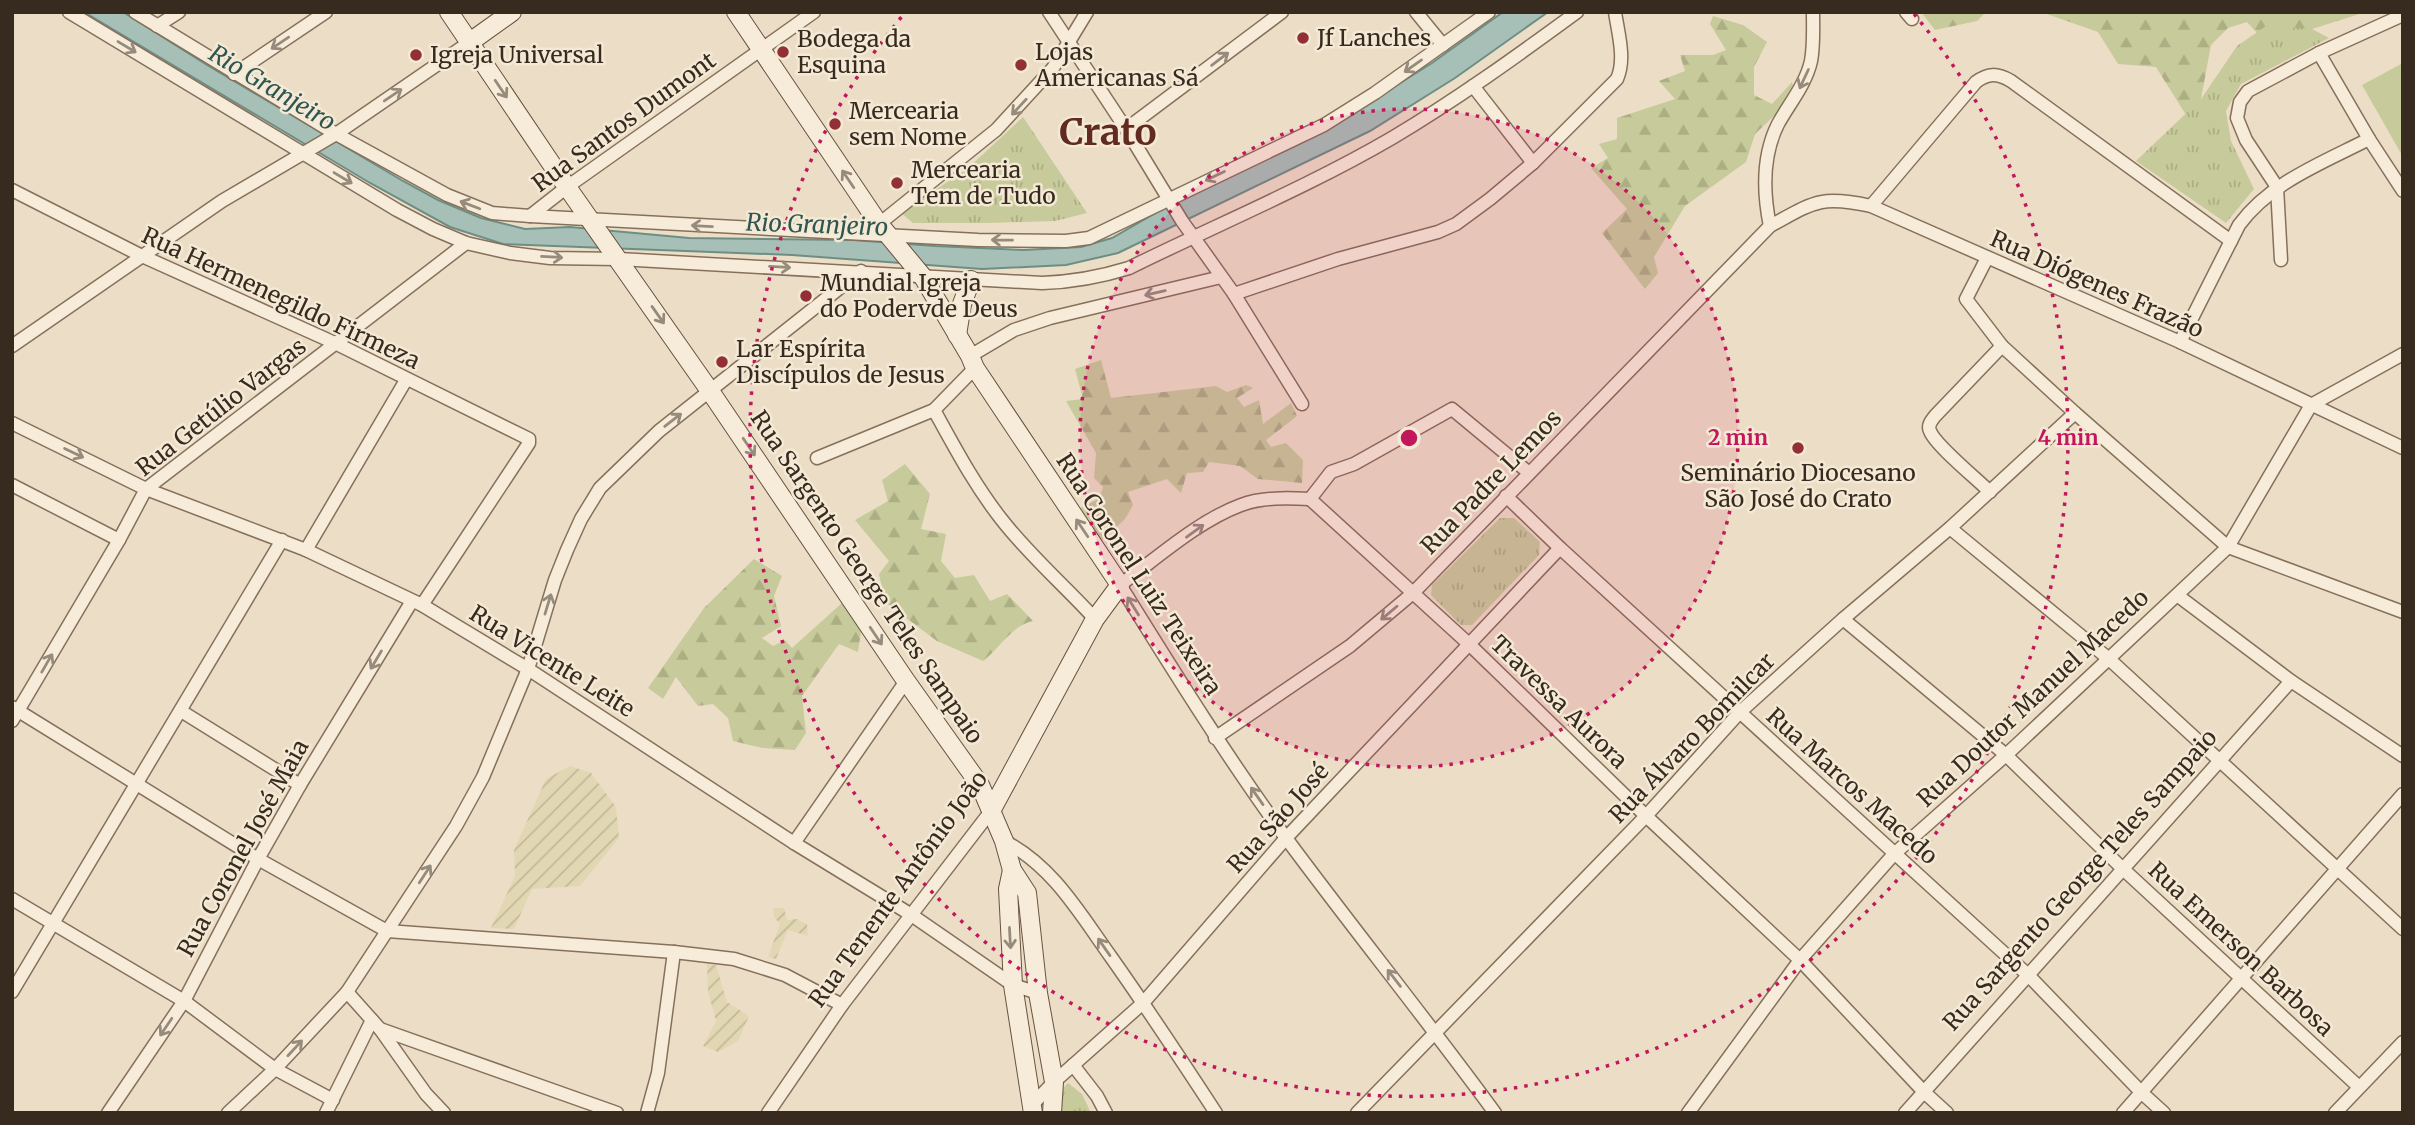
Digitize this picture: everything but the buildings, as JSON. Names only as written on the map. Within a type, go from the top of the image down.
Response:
[{"type":"main road","name":"Rua Sargento George Teles Sampaio","points":[[449,12],[906,681],[980,785],[1004,841],[1012,870]]},
{"type":"main road","points":[[470,42],[512,12]]},
{"type":"main road","name":"Rua Coronel Luiz Teixeira","points":[[736,12],[883,230],[923,277],[972,362],[1119,585]]},
{"type":"main road","points":[[957,335],[961,304],[971,280]]},
{"type":"main road","name":"Rua Tenente Antônio João","points":[[991,811],[1095,619],[1119,585]]},
{"type":"main road","points":[[1012,870],[1008,889],[1013,985],[1030,1110]]},
{"type":"main road","points":[[1012,870],[1027,893],[1038,993],[1055,1082],[1052,1113]]},
{"type":"street","points":[[69,12],[306,152],[412,219],[466,243],[510,253],[550,258],[861,271],[971,280],[1063,282],[1107,275],[1129,268],[1337,168],[1473,86],[1577,12]]},
{"type":"street","name":"Rua Santos Dumont","points":[[135,12],[334,135],[417,180],[468,205],[499,214],[530,216],[814,12]]},
{"type":"street","points":[[157,26],[179,12]]},
{"type":"street","points":[[234,74],[326,12]]},
{"type":"street","points":[[1049,12],[1126,129],[1168,199],[1234,294],[1302,404]]},
{"type":"street","points":[[883,230],[996,130],[1044,78],[1087,12]]},
{"type":"street","points":[[1126,129],[1282,12]]},
{"type":"street","points":[[1416,12],[1443,45]]},
{"type":"street","points":[[530,216],[883,230],[978,240],[1066,241],[1089,237],[1324,125],[1489,12]]},
{"type":"street","points":[[1234,294],[1338,259],[1438,232],[1490,199],[1533,163],[1618,79],[1621,49],[1615,12]]},
{"type":"street","points":[[1770,226],[1766,207],[1765,174],[1768,154],[1776,127],[1811,63],[1814,42],[1813,12]]},
{"type":"street","points":[[2281,260],[2277,187],[2246,140],[2237,118],[2239,103],[2248,91],[2319,52],[2403,15]]},
{"type":"street","points":[[12,346],[222,201],[334,135],[470,42]]},
{"type":"street","points":[[2319,52],[2369,139],[2403,191]]},
{"type":"street","points":[[1871,206],[1971,87],[1989,74],[2011,81],[2231,241]]},
{"type":"street","points":[[1473,86],[1533,163]]},
{"type":"street","points":[[2180,342],[2248,212],[2277,187],[2369,139]]},
{"type":"street","name":"Rua Hermenegildo Firmeza","points":[[12,190],[142,256],[337,344],[526,437],[529,443]]},
{"type":"street","name":"Rua Diógenes Frazão","points":[[1770,226],[1800,209],[1827,200],[1871,206],[2180,342],[2403,448]]},
{"type":"street","name":"Rua Padre Lemos","points":[[1215,738],[1350,646],[1413,593],[1770,226]]},
{"type":"street","name":"Rua Getúlio Vargas","points":[[14,713],[119,540],[146,489],[466,243]]},
{"type":"street","points":[[1987,258],[1966,302],[2002,346],[2228,547],[2403,612]]},
{"type":"street","points":[[229,1113],[275,1069],[347,992],[470,801],[528,669],[563,560],[581,519],[600,488],[659,431],[861,271]]},
{"type":"street","points":[[817,458],[934,410],[972,362],[1014,330],[1050,318],[1222,277]]},
{"type":"street","points":[[1990,492],[1933,435],[1929,426],[1935,416],[2002,346]]},
{"type":"street","points":[[2311,405],[2403,354]]},
{"type":"street","points":[[306,550],[406,380]]},
{"type":"street","name":"Rua Doutor Manuel Macedo","points":[[1688,1113],[1800,960],[1894,854],[2006,755],[2228,547],[2311,405]]},
{"type":"street","points":[[1310,499],[1331,472],[1354,464],[1452,409],[1528,472]]},
{"type":"street","points":[[934,410],[973,481],[1003,522],[1095,619]]},
{"type":"street","name":"Rua Álvaro Bomilcar","points":[[1357,1113],[1646,816],[1740,712],[1950,528],[2075,413]]},
{"type":"street","name":"Rua Vicente Leite","points":[[12,423],[146,489],[306,550],[417,603],[528,669],[794,843],[910,914],[1013,985],[1038,993]]},
{"type":"street","name":"Rua Coronel José Maia","points":[[108,1113],[184,1001],[300,785],[417,603],[529,443]]},
{"type":"street","points":[[12,485],[119,540]]},
{"type":"street","name":"Rua Marcos Macedo","points":[[1506,496],[2028,975],[2164,1113]]},
{"type":"street","name":"Rua Tenente Antônio João","points":[[1119,585],[1214,517],[1243,504],[1273,498],[1310,499]]},
{"type":"street","name":"Travessa Aurora","points":[[1310,499],[1471,645],[1646,816],[1800,960],[1947,1113]]},
{"type":"street","points":[[1950,528],[2109,659],[2403,929]]},
{"type":"street","points":[[12,992],[282,540]]},
{"type":"street","name":"Rua São José","points":[[1030,1110],[1055,1082],[1143,1003],[1286,838],[1560,548]]},
{"type":"street","name":"Rua Coronel Luiz Teixeira","points":[[1119,585],[1215,738],[1286,838],[1495,1113]]},
{"type":"street","points":[[2177,595],[2291,681],[2403,756]]},
{"type":"street","name":"Rua Emerson Barbosa","points":[[1843,619],[2006,755],[2123,869],[2359,1087]]},
{"type":"street","points":[[794,843],[906,681]]},
{"type":"street","name":"Rua Sargento George Teles Sampaio","points":[[1905,1113],[2291,681]]},
{"type":"street","points":[[181,711],[300,785]]},
{"type":"street","points":[[14,713],[138,784],[258,859],[387,931],[674,952],[734,959],[785,975],[842,1005]]},
{"type":"street","points":[[2123,1113],[2403,794]]},
{"type":"street","name":"Rua Tenente Antônio João","points":[[768,1113],[842,1005],[991,811]]},
{"type":"street","points":[[1004,841],[1025,851],[1058,884],[1143,1003],[1216,1113]]},
{"type":"street","points":[[12,899],[184,1001],[275,1069],[333,1100]]},
{"type":"street","points":[[647,1113],[657,1073],[674,952]]},
{"type":"street","points":[[347,992],[376,1025],[426,1094],[444,1113]]},
{"type":"street","points":[[326,1113],[376,1025]]},
{"type":"street","points":[[376,1025],[617,1113]]},
{"type":"street","points":[[2335,1113],[2403,1042]]},
{"type":"street","points":[[1073,1065],[1097,1096],[1106,1113]]},
{"type":"shaded area","points":[[570,766],[591,773],[616,807],[619,838],[580,886],[532,889],[514,929],[491,928],[515,876],[514,850],[546,779]]},
{"type":"shaded area","points":[[773,908],[784,908],[787,920],[797,919],[807,924],[808,936],[788,930],[776,959],[768,957],[780,924],[774,917]]},
{"type":"shaded area","points":[[707,964],[716,965],[727,1002],[749,1016],[738,1041],[718,1052],[703,1046],[716,1021],[708,992]]},
{"type":"green space","points":[[1921,12],[1986,12],[1977,21],[1935,30]]},
{"type":"green space","points":[[2041,12],[2366,12],[2312,29],[2257,33],[2247,22],[2228,28],[2211,45],[2201,99],[2186,115],[2156,67],[2118,64],[2098,32]]},
{"type":"green space","points":[[1713,16],[1743,25],[1767,42],[1754,67],[1754,95],[1772,104],[1792,82],[1795,96],[1755,134],[1746,162],[1685,206],[1654,257],[1658,273],[1645,289],[1602,233],[1627,209],[1591,168],[1608,158],[1599,144],[1617,139],[1617,118],[1675,99],[1659,81],[1685,71],[1680,55],[1713,55],[1726,50],[1710,24]]},
{"type":"green space","points":[[2266,26],[2312,29],[2329,38],[2241,84],[2226,111],[2231,141],[2254,189],[2226,223],[2136,161],[2201,99],[2237,46]]},
{"type":"green space","points":[[2403,63],[2403,157],[2362,85]]},
{"type":"green space","points":[[1023,117],[1087,213],[1055,221],[913,223],[901,213],[968,168]]},
{"type":"green space","points":[[1101,360],[1111,398],[1216,386],[1227,392],[1246,385],[1253,388],[1237,398],[1244,407],[1259,400],[1263,424],[1291,403],[1297,416],[1266,440],[1271,447],[1286,443],[1303,460],[1302,483],[1258,479],[1240,466],[1209,462],[1203,472],[1187,473],[1181,493],[1167,479],[1128,492],[1133,505],[1125,519],[1100,542],[1078,509],[1099,499],[1103,487],[1094,478],[1096,453],[1066,401],[1083,399],[1075,369]]},
{"type":"green space","points":[[905,464],[930,494],[921,529],[946,534],[941,561],[955,578],[974,575],[990,601],[1007,594],[1033,621],[1018,627],[983,661],[937,641],[885,602],[879,574],[889,561],[855,520],[888,501],[882,480]]},
{"type":"green space","points":[[1500,518],[1514,518],[1540,542],[1539,555],[1472,625],[1461,625],[1431,595],[1432,585]]},
{"type":"green space","points":[[754,559],[782,576],[774,596],[781,626],[762,638],[773,646],[785,640],[792,648],[843,602],[861,632],[858,652],[839,644],[802,696],[806,733],[795,750],[762,748],[733,741],[728,718],[713,704],[698,706],[676,677],[663,699],[648,688],[704,608]]},
{"type":"green space","points":[[1068,1083],[1082,1094],[1091,1113],[1054,1113],[1055,1097]]},
{"type":"water","points":[[84,12],[123,12],[403,181],[438,200],[481,218],[525,229],[570,227],[689,238],[853,240],[1024,250],[1081,247],[1112,238],[1166,207],[1317,135],[1432,63],[1503,12],[1548,12],[1455,78],[1370,131],[1118,253],[1066,265],[982,269],[792,255],[503,244],[450,227],[370,183]]},
{"type":"place","name":"Jf Lanches","points":[[1303,38]]},
{"type":"place","name":"Bodega da Esquina","points":[[783,52]]},
{"type":"place","name":"Igreja Universal","points":[[416,55]]},
{"type":"place","name":"Lojas Americanas Sá","points":[[1021,65]]},
{"type":"place","name":"Mercearia sem Nome","points":[[835,124]]},
{"type":"place","name":"Mercearia Tem de Tudo","points":[[897,183]]},
{"type":"place","name":"Mundial Igreja do Podervde Deus","points":[[806,296]]},
{"type":"place","name":"Lar Espírita Discípulos de Jesus","points":[[722,362]]},
{"type":"place","name":"Seminário Diocesano São José do Crato","points":[[1798,448]]},
{"type":"district","name":"Crato","points":[[1108,132]]},
{"type":"water label","name":"Rio Granjeiro","points":[[272,88]]},
{"type":"water label","name":"Rio Granjeiro","points":[[817,225]]}]
